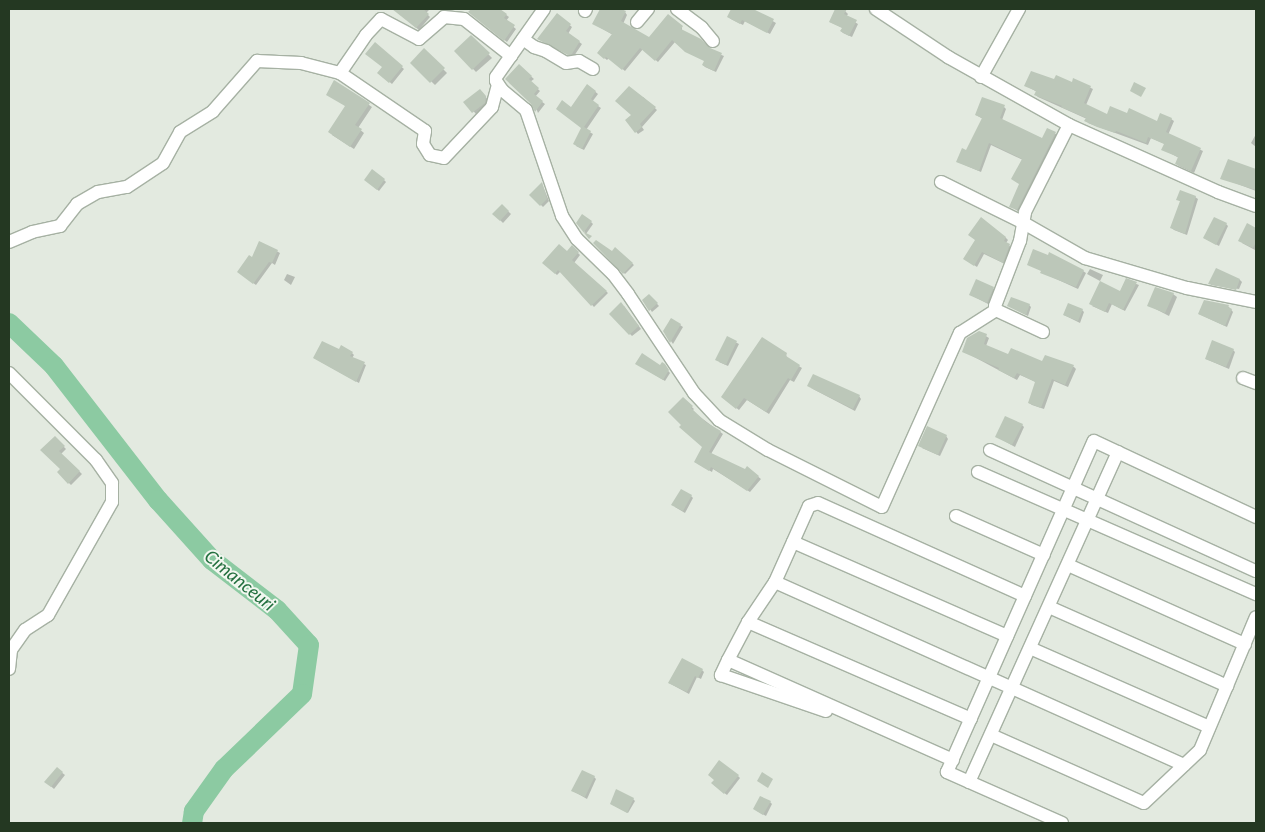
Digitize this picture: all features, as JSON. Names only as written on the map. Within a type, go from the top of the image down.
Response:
[{"type":"street","points":[[9,242],[32,232],[60,226],[78,204],[98,192],[127,187],[163,163],[180,132],[213,111],[258,61],[301,63],[340,73],[425,131],[423,144],[430,154],[444,158],[492,107],[498,86],[496,77],[544,9]]},
{"type":"street","points":[[637,22],[648,9]]},
{"type":"street","points":[[676,9],[702,28],[713,41]]},
{"type":"street","points":[[876,9],[981,77],[1069,125],[1218,192],[1256,206]]},
{"type":"street","points":[[981,77],[1019,9]]},
{"type":"street","points":[[340,73],[366,35],[381,19],[419,39],[444,16],[464,19],[511,56]]},
{"type":"street","points":[[523,39],[534,47],[546,51],[566,63],[578,61],[593,69]]},
{"type":"street","points":[[498,86],[526,110],[562,216],[577,239],[613,274],[628,294],[705,407],[719,420],[768,450],[882,507],[960,334],[996,310]]},
{"type":"street","points":[[996,310],[995,304],[1020,242],[1022,222],[1034,191],[1069,125]]},
{"type":"street","points":[[941,182],[1022,222],[1085,258],[1187,288],[1256,302]]},
{"type":"street","points":[[996,310],[1043,332]]},
{"type":"street","points":[[9,373],[96,460],[112,483],[112,502],[48,615],[25,630],[11,650],[9,669]]},
{"type":"street","points":[[1243,378],[1256,383]]},
{"type":"street","points":[[1062,823],[947,772],[1094,441],[1256,516]]},
{"type":"street","points":[[990,450],[1256,571]]},
{"type":"street","points":[[969,782],[1118,452]]},
{"type":"street","points":[[978,472],[1256,594]]},
{"type":"street","points":[[953,760],[728,660],[748,622],[775,582],[809,506],[818,503],[1025,596]]},
{"type":"street","points":[[956,516],[1044,555]]},
{"type":"street","points":[[793,542],[1008,636]]},
{"type":"street","points":[[1068,565],[1244,644]]},
{"type":"street","points":[[775,582],[1184,765]]},
{"type":"street","points":[[1049,607],[1227,686]]},
{"type":"street","points":[[991,735],[1144,803],[1200,750],[1256,617]]},
{"type":"street","points":[[748,622],[971,719]]},
{"type":"street","points":[[1030,648],[1209,727]]},
{"type":"building","points":[[392,9],[423,9],[429,14],[416,28]]},
{"type":"building","points":[[471,9],[500,9],[507,14],[504,18],[515,25],[504,41],[468,12]]},
{"type":"building","points":[[600,9],[621,9],[626,11],[621,21],[649,37],[668,14],[683,26],[681,29],[701,39],[710,48],[722,53],[714,71],[702,65],[704,61],[685,52],[672,40],[655,61],[640,48],[622,70],[606,57],[604,59],[597,53],[612,34],[592,24]]},
{"type":"building","points":[[731,9],[753,9],[774,19],[767,33],[742,20],[740,24],[727,17]]},
{"type":"building","points":[[835,9],[847,9],[844,14],[857,20],[849,36],[840,31],[842,28],[829,22]]},
{"type":"building","points":[[557,13],[571,24],[566,31],[580,41],[572,54],[568,55],[537,39]]},
{"type":"building","points":[[471,35],[490,53],[472,70],[454,51]]},
{"type":"building","points":[[375,42],[403,66],[389,83],[377,73],[382,67],[365,54]]},
{"type":"building","points":[[424,48],[445,68],[430,83],[410,63]]},
{"type":"building","points":[[519,64],[532,76],[529,79],[539,88],[534,94],[543,101],[535,112],[531,104],[505,79]]},
{"type":"building","points":[[1031,71],[1054,79],[1056,75],[1072,82],[1073,78],[1091,86],[1084,103],[1107,114],[1110,106],[1127,113],[1129,108],[1157,121],[1160,113],[1172,118],[1166,132],[1201,148],[1191,171],[1175,164],[1178,157],[1161,150],[1164,144],[1148,137],[1146,143],[1116,131],[1115,133],[1097,127],[1084,121],[1086,118],[1034,95],[1036,91],[1024,86]]},
{"type":"building","points":[[334,80],[370,103],[355,125],[362,129],[350,147],[328,132],[345,106],[326,95]]},
{"type":"building","points":[[1134,82],[1146,88],[1141,97],[1130,91]]},
{"type":"building","points":[[587,84],[596,91],[591,99],[599,105],[584,127],[591,131],[582,149],[573,144],[581,128],[556,109],[562,100],[571,107]]},
{"type":"building","points":[[629,86],[656,107],[640,124],[642,127],[635,133],[625,120],[631,115],[615,101]]},
{"type":"building","points":[[480,89],[486,96],[485,103],[472,113],[463,102]]},
{"type":"building","points":[[982,97],[1005,105],[1000,118],[1042,138],[1047,128],[1056,132],[1017,210],[1009,207],[1019,184],[1011,179],[1022,159],[989,143],[979,171],[956,162],[962,148],[966,150],[982,118],[975,115]]},
{"type":"building","points":[[1228,159],[1256,169],[1256,190],[1220,179]]},
{"type":"building","points":[[372,169],[385,179],[377,190],[364,180]]},
{"type":"building","points":[[542,182],[547,199],[540,206],[529,195]]},
{"type":"building","points":[[1180,190],[1196,196],[1185,234],[1170,228],[1180,201],[1176,200]]},
{"type":"building","points":[[502,204],[509,211],[500,221],[492,214]]},
{"type":"building","points":[[582,214],[592,221],[584,232],[592,236],[589,239],[576,223]]},
{"type":"building","points":[[981,217],[1006,237],[1004,241],[1010,244],[1003,263],[982,252],[974,266],[963,259],[975,240],[968,235]]},
{"type":"building","points":[[1214,217],[1227,223],[1216,245],[1203,238]]},
{"type":"building","points":[[1247,223],[1256,228],[1256,242],[1253,248],[1238,241]]},
{"type":"building","points":[[596,240],[612,251],[615,247],[633,263],[623,274],[593,243]]},
{"type":"building","points":[[259,241],[278,250],[272,263],[269,262],[253,284],[237,272],[249,255],[252,257]]},
{"type":"building","points":[[559,244],[567,251],[572,245],[579,252],[572,260],[607,291],[591,306],[558,270],[555,274],[542,263]]},
{"type":"building","points":[[1033,249],[1048,255],[1049,252],[1084,270],[1076,287],[1040,273],[1041,271],[1027,265]]},
{"type":"building","points":[[1216,268],[1240,279],[1236,290],[1208,284]]},
{"type":"building","points":[[1126,278],[1137,282],[1123,310],[1109,303],[1105,312],[1089,304],[1100,281],[1120,291]]},
{"type":"building","points":[[976,279],[994,287],[987,303],[969,295]]},
{"type":"building","points":[[1155,287],[1174,293],[1165,313],[1147,306]]},
{"type":"building","points":[[649,294],[658,303],[649,311],[642,300]]},
{"type":"building","points":[[1011,297],[1030,304],[1026,315],[1007,306]]},
{"type":"building","points":[[1204,300],[1229,305],[1228,307],[1232,309],[1225,326],[1198,314]]},
{"type":"building","points":[[621,302],[639,326],[629,335],[609,314]]},
{"type":"building","points":[[1068,303],[1083,309],[1078,321],[1063,315]]},
{"type":"building","points":[[671,318],[681,324],[670,343],[663,331]]},
{"type":"building","points":[[979,331],[987,334],[984,344],[1008,354],[1011,348],[1042,361],[1045,355],[1074,365],[1065,385],[1052,379],[1041,408],[1028,403],[1035,382],[1017,373],[1014,378],[998,370],[999,368],[962,352],[967,338]]},
{"type":"building","points":[[727,336],[737,341],[726,365],[715,360]]},
{"type":"building","points":[[762,337],[787,353],[786,356],[800,365],[791,380],[788,378],[766,412],[744,398],[736,409],[721,397]]},
{"type":"building","points":[[1212,340],[1234,349],[1226,367],[1205,359]]},
{"type":"building","points":[[322,341],[339,349],[341,345],[353,352],[350,356],[365,362],[356,382],[313,358]]},
{"type":"building","points":[[642,353],[660,365],[662,362],[665,364],[669,370],[663,380],[635,364]]},
{"type":"building","points":[[813,374],[860,395],[853,409],[807,386]]},
{"type":"building","points":[[683,397],[693,406],[691,408],[707,423],[721,431],[709,452],[745,469],[747,466],[759,476],[747,491],[711,467],[709,471],[694,462],[702,447],[679,427],[681,425],[668,412]]},
{"type":"building","points":[[1005,416],[1023,424],[1012,445],[995,437]]},
{"type":"building","points":[[927,426],[947,435],[938,455],[918,446]]},
{"type":"building","points":[[55,436],[65,446],[59,451],[80,471],[68,484],[57,472],[60,469],[40,450]]},
{"type":"building","points":[[681,489],[692,495],[683,511],[671,505]]},
{"type":"building","points":[[682,658],[703,669],[698,678],[695,676],[687,692],[668,683]]},
{"type":"building","points":[[719,760],[739,775],[724,794],[711,783],[714,780],[708,775]]},
{"type":"building","points":[[57,767],[63,772],[51,787],[44,782]]},
{"type":"building","points":[[582,770],[595,776],[585,797],[571,791]]},
{"type":"building","points":[[762,772],[773,779],[768,788],[757,781]]},
{"type":"building","points":[[616,789],[634,798],[627,813],[610,804]]},
{"type":"building","points":[[760,796],[771,801],[763,815],[753,809]]},
{"type":"waterway","name":"Cimanceuri","points":[[9,323],[54,366],[158,500],[212,560],[277,610],[309,645],[302,694],[224,769],[194,811],[192,823]]}]
